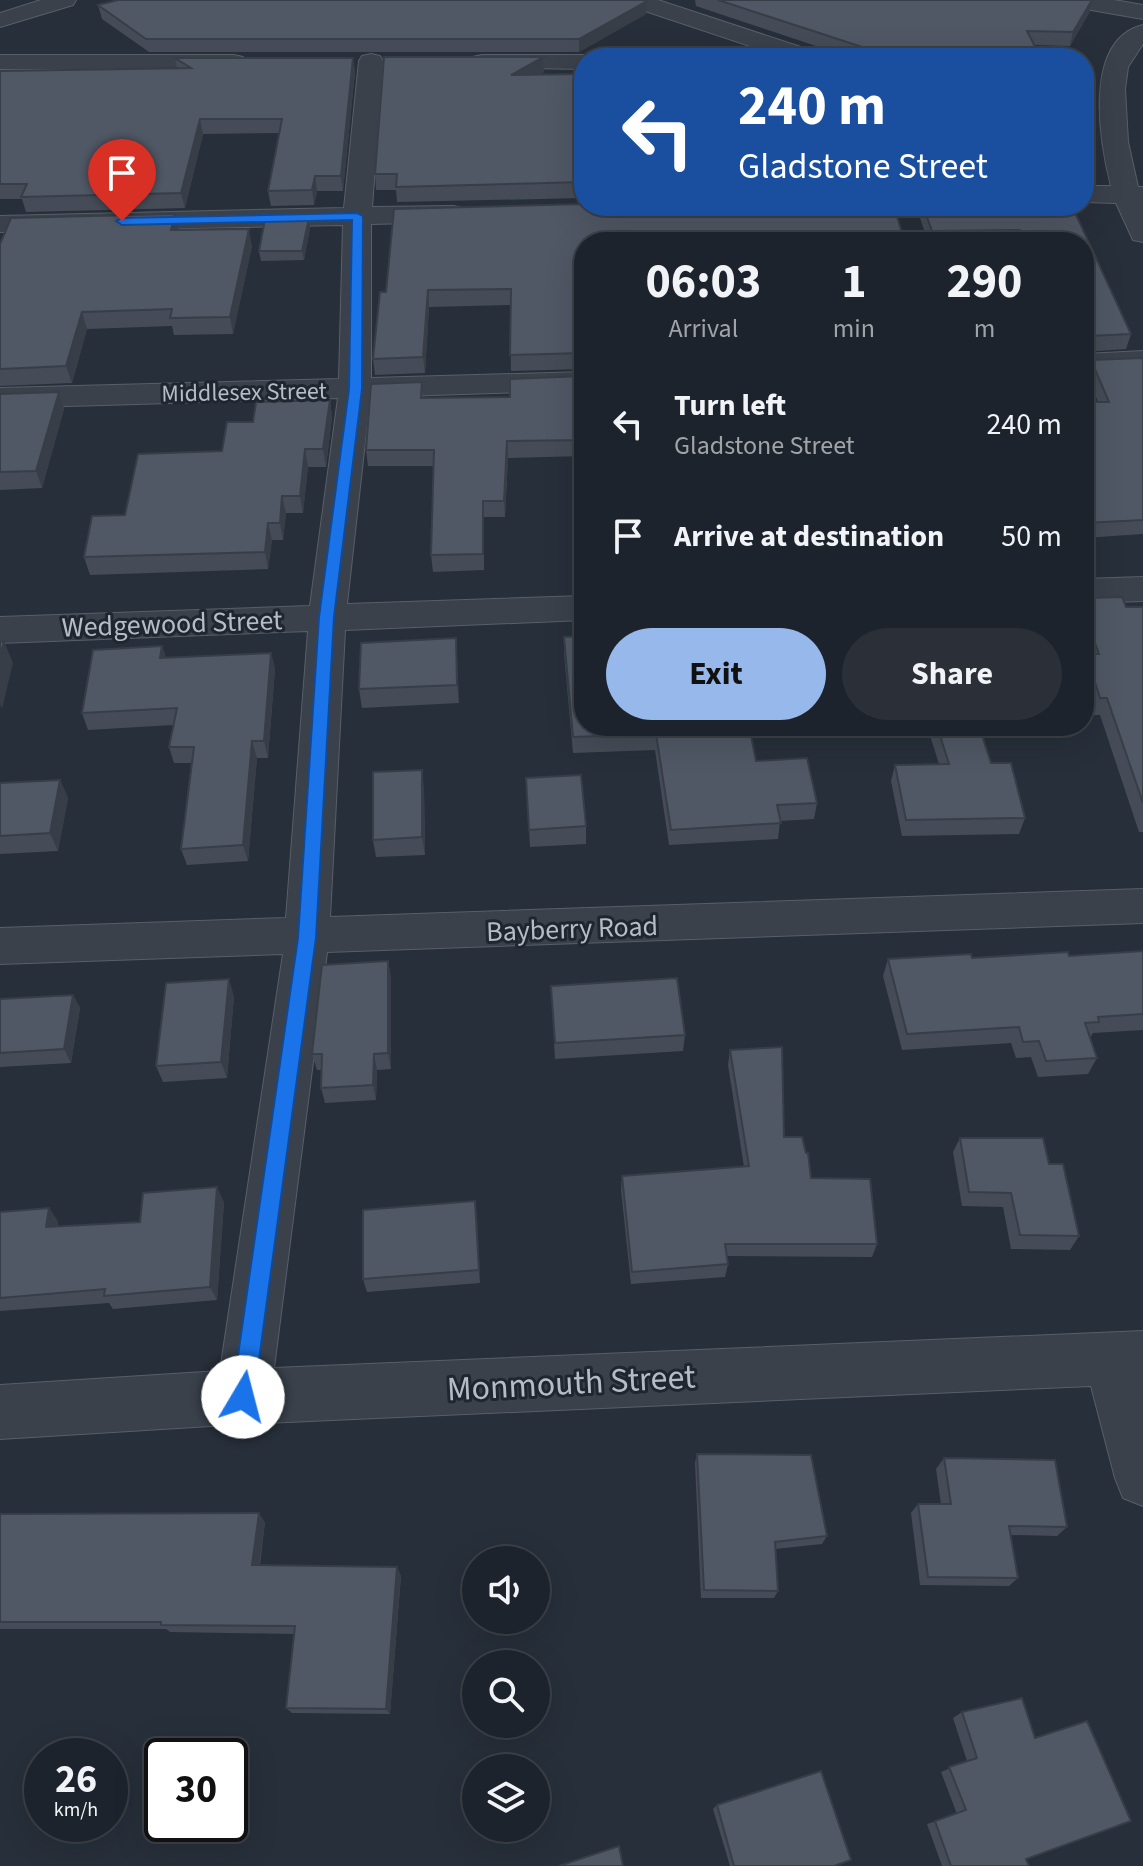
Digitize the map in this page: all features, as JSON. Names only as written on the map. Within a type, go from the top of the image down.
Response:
[{"type":"street","points":[[0,20],[65,0]]},
{"type":"street","points":[[635,0],[780,48]]},
{"type":"street","points":[[1074,0],[1143,12]]},
{"type":"street","points":[[1143,32],[1106,64],[1110,108],[1143,234]]},
{"type":"street","points":[[340,61],[401,61]]},
{"type":"street","points":[[243,1397],[307,938],[327,617],[355,389],[357,216],[371,61]]},
{"type":"street","points":[[462,61],[574,62]]},
{"type":"street","points":[[0,62],[265,62]]},
{"type":"street","points":[[1094,194],[1135,195]]},
{"type":"street","points":[[0,224],[482,213]]},
{"type":"street","points":[[1094,362],[1143,360]]},
{"type":"street","name":"Middlesex Street","points":[[0,398],[574,381]]},
{"type":"street","points":[[1094,591],[1143,589]]},
{"type":"street","name":"Wedgewood Street","points":[[0,630],[574,608]]},
{"type":"street","name":"Bayberry Road","points":[[0,946],[307,938],[1143,906]]},
{"type":"street","points":[[1127,1357],[1143,1478]]},
{"type":"street","name":"Monmouth Street","points":[[0,1412],[243,1397],[1127,1357]]},
{"type":"building","points":[[118,0],[647,1],[579,39],[146,39],[98,5]]},
{"type":"building","points":[[718,0],[1092,0],[1073,32],[1027,31],[1036,48],[865,48]]},
{"type":"building","points":[[384,57],[543,57],[511,75],[574,74],[574,182],[396,187],[397,174],[375,174]]},
{"type":"building","points":[[175,58],[353,58],[341,176],[315,176],[312,190],[268,191],[282,119],[200,119],[181,193],[21,197],[27,184],[0,184],[0,71],[191,68]]},
{"type":"building","points":[[574,204],[574,216],[897,216],[902,232],[574,232],[574,353],[510,355],[511,289],[428,290],[423,357],[373,359],[380,292],[386,292],[394,209]]},
{"type":"building","points":[[175,214],[171,230],[249,229],[230,317],[170,318],[172,309],[82,312],[66,366],[0,369],[0,244],[11,218]]},
{"type":"building","points":[[927,216],[1077,216],[1084,232],[1020,230],[932,231]]},
{"type":"building","points":[[309,218],[302,251],[259,251],[265,219]]},
{"type":"building","points":[[1094,254],[1131,334],[1094,336]]},
{"type":"building","points":[[1094,360],[1143,360],[1143,520],[1094,522],[1094,402],[1109,402]]},
{"type":"building","points":[[574,376],[574,440],[507,441],[504,501],[483,501],[483,554],[431,555],[434,450],[366,450],[371,384],[422,382],[421,398],[510,397],[510,379]]},
{"type":"building","points":[[59,392],[36,471],[0,472],[0,394]]},
{"type":"building","points":[[330,400],[323,449],[305,449],[300,496],[282,496],[280,523],[268,523],[265,552],[84,557],[92,516],[125,515],[138,454],[222,451],[227,422],[253,422],[256,402]]},
{"type":"building","points":[[1122,597],[1126,607],[1143,607],[1143,803],[1107,698],[1100,698],[1094,679],[1094,654],[1099,654],[1094,640],[1094,598]]},
{"type":"building","points":[[574,636],[574,736],[601,736],[573,737],[564,637]]},
{"type":"building","points":[[456,638],[457,685],[359,689],[361,643]]},
{"type":"building","points":[[162,646],[160,658],[271,653],[264,741],[252,741],[243,845],[181,849],[194,747],[169,747],[177,708],[82,713],[93,650]]},
{"type":"building","points":[[656,736],[751,736],[756,761],[807,758],[817,803],[777,805],[781,823],[671,830]]},
{"type":"building","points":[[940,736],[982,736],[991,763],[1011,763],[1025,818],[906,820],[895,765],[949,764]]},
{"type":"building","points":[[422,770],[422,837],[373,840],[373,772]]},
{"type":"building","points":[[581,775],[586,826],[529,830],[526,778]]},
{"type":"building","points":[[60,780],[50,833],[0,836],[0,783]]},
{"type":"building","points":[[1143,951],[1143,1014],[1098,1017],[1099,1022],[1085,1023],[1097,1058],[1046,1061],[1039,1041],[1023,1042],[1019,1027],[907,1034],[888,959],[1068,952],[1069,956]]},
{"type":"building","points":[[388,961],[388,1053],[374,1054],[373,1085],[321,1088],[322,1054],[312,1054],[322,965]]},
{"type":"building","points":[[677,978],[685,1035],[555,1043],[551,986]]},
{"type":"building","points":[[229,979],[221,1062],[156,1066],[166,983]]},
{"type":"building","points":[[73,995],[64,1049],[0,1053],[0,999]]},
{"type":"building","points":[[782,1047],[784,1137],[802,1137],[808,1153],[811,1178],[870,1179],[877,1244],[725,1244],[728,1264],[632,1272],[622,1176],[749,1166],[730,1050]]},
{"type":"building","points":[[960,1138],[1043,1138],[1049,1164],[1063,1164],[1079,1236],[1020,1235],[1011,1193],[969,1192]]},
{"type":"building","points":[[217,1187],[210,1287],[104,1296],[105,1289],[0,1298],[0,1212],[49,1208],[46,1227],[140,1222],[143,1193]]},
{"type":"building","points":[[475,1201],[479,1270],[363,1279],[363,1210]]},
{"type":"building","points":[[697,1454],[811,1455],[827,1536],[775,1542],[778,1591],[704,1590]]},
{"type":"building","points":[[944,1458],[1055,1460],[1067,1527],[1009,1526],[1018,1578],[928,1577],[918,1504],[951,1504]]},
{"type":"building","points":[[259,1513],[252,1565],[397,1567],[386,1709],[286,1708],[295,1626],[0,1622],[0,1514]]},
{"type":"building","points":[[1022,1698],[1035,1738],[1087,1721],[1131,1821],[1026,1859],[1029,1866],[951,1866],[935,1821],[966,1810],[949,1767],[977,1758],[962,1712]]},
{"type":"building","points":[[821,1771],[851,1860],[834,1866],[734,1866],[717,1805]]},
{"type":"building","points":[[619,1846],[623,1866],[559,1866]]},
{"type":"route","points":[[122,221],[357,216],[355,389],[327,617],[307,938],[243,1397]]}]
